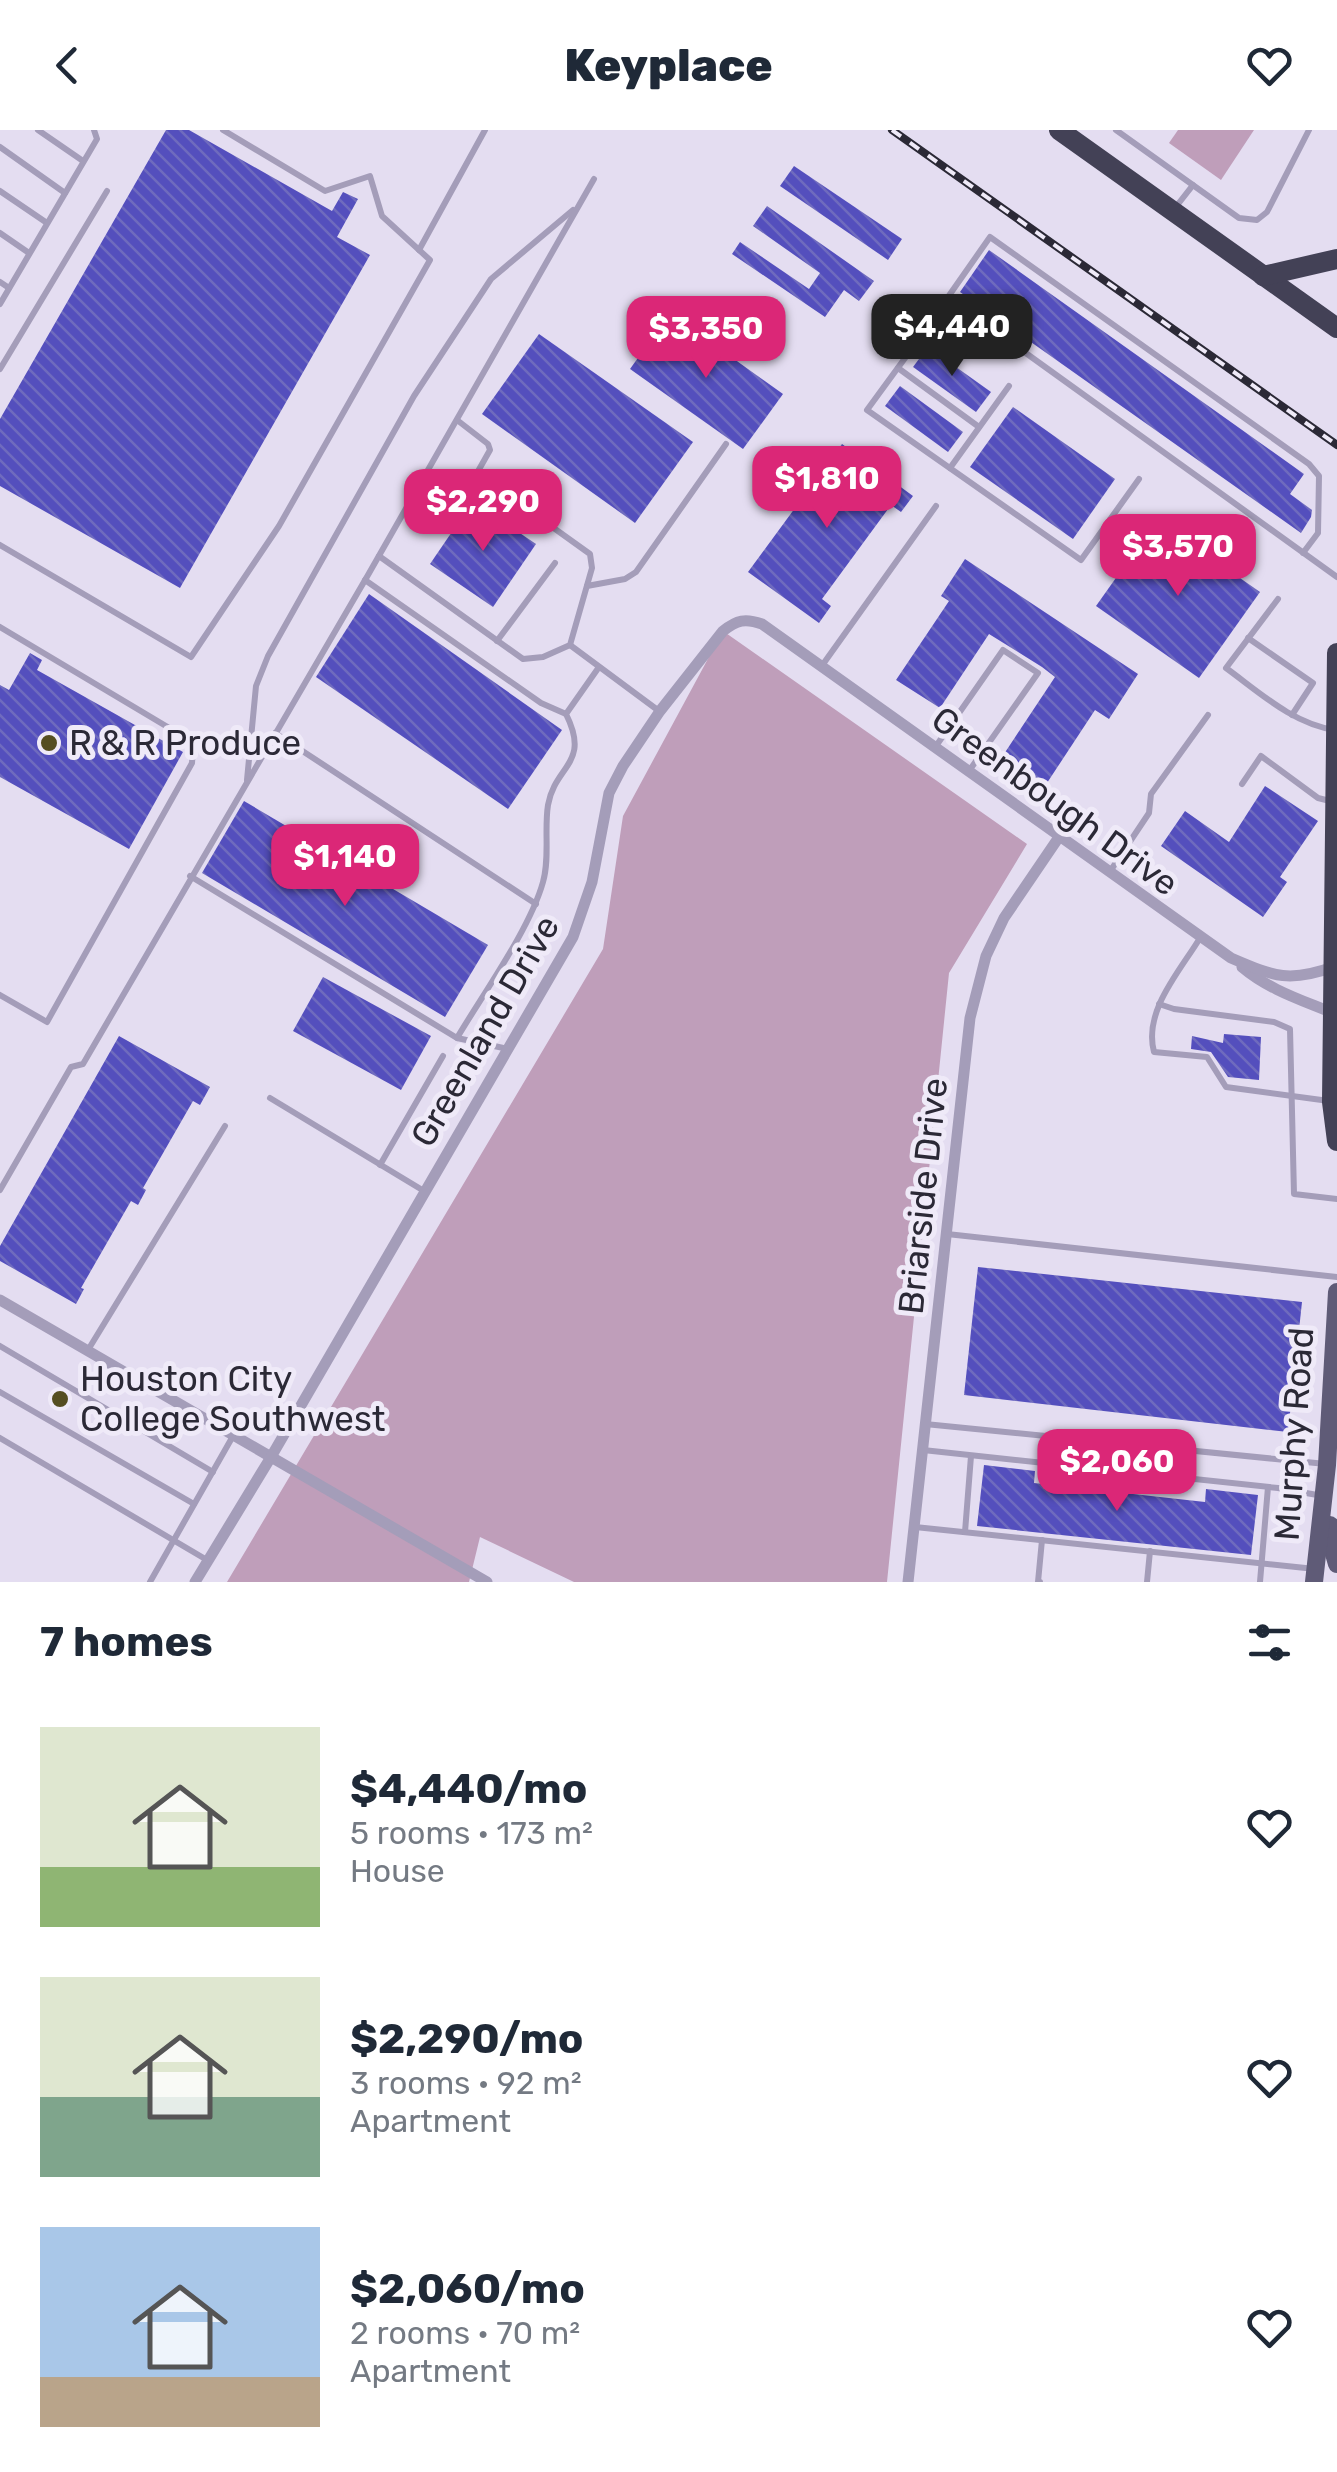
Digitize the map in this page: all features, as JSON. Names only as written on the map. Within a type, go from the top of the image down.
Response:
[{"type":"highway","points":[[1064,131],[1337,328]]},
{"type":"highway","points":[[1263,276],[1337,259]]},
{"type":"highway","points":[[1337,653],[1332,1102],[1337,1141]]},
{"type":"main road","name":"Murphy Road","points":[[1318,1578],[1337,1292]]},
{"type":"main road","points":[[1327,1464],[1332,1484],[1330,1540],[1337,1564]]},
{"type":"street","name":"Greenland Drive","points":[[195,1582],[271,1458],[572,937],[586,906],[609,793],[622,766],[660,711],[724,631],[735,622],[748,619],[762,624],[848,686]]},
{"type":"street","name":"Greenbough Drive","points":[[848,686],[1257,980],[1334,1014]]},
{"type":"street","name":"Briarside Drive","points":[[908,1582],[970,1018],[986,956],[1004,918],[1059,837]]},
{"type":"street","name":"Greenbough Drive","points":[[1231,958],[1294,978],[1336,966]]},
{"type":"street","points":[[0,1300],[487,1582]]},
{"type":"lane","points":[[38,130],[83,161]]},
{"type":"lane","points":[[0,304],[97,139],[94,130]]},
{"type":"lane","points":[[0,546],[191,657],[279,526],[430,260],[382,216],[370,176],[325,191],[223,130]]},
{"type":"lane","points":[[419,250],[485,130]]},
{"type":"lane","points":[[1116,130],[1239,218],[1257,220],[1268,212],[1309,130]]},
{"type":"lane","points":[[0,147],[64,192]]},
{"type":"lane","points":[[0,1190],[71,1068],[83,1064],[594,180]]},
{"type":"lane","points":[[1172,211],[1193,185]]},
{"type":"lane","points":[[0,191],[47,223]]},
{"type":"lane","points":[[0,369],[107,191]]},
{"type":"lane","points":[[246,781],[256,686],[268,656],[414,396],[491,279],[579,204]]},
{"type":"lane","points":[[0,233],[29,254]]},
{"type":"lane","points":[[1303,553],[1318,533],[1319,520],[1318,476],[1308,464],[990,237],[948,297],[1303,553],[1337,577]]},
{"type":"lane","points":[[0,282],[9,288]]},
{"type":"lane","points":[[926,328],[868,410],[1081,560],[1139,479]]},
{"type":"lane","points":[[898,368],[979,427]]},
{"type":"lane","points":[[950,468],[1009,386]]},
{"type":"lane","points":[[379,556],[523,659],[543,657],[570,645],[587,586],[590,554],[477,473],[490,450],[488,444],[457,420]]},
{"type":"lane","points":[[587,586],[624,579],[636,572],[726,444]]},
{"type":"lane","points":[[821,667],[936,506]]},
{"type":"lane","points":[[497,640],[555,563]]},
{"type":"lane","points":[[365,580],[541,703],[566,714],[576,733],[574,758],[548,802],[544,877],[536,904],[457,1038]]},
{"type":"lane","points":[[1278,598],[1226,668],[1292,715],[1309,724],[1337,730]]},
{"type":"lane","points":[[0,627],[181,735],[192,748],[192,763],[47,1022],[0,995]]},
{"type":"lane","points":[[1248,638],[1313,684],[1292,715]]},
{"type":"lane","points":[[570,645],[660,711]]},
{"type":"lane","points":[[934,748],[1003,650],[1038,673],[968,772]]},
{"type":"lane","points":[[566,714],[599,667]]},
{"type":"lane","points":[[1109,873],[1149,812],[1151,794],[1208,715]]},
{"type":"lane","points":[[275,733],[536,904]]},
{"type":"lane","points":[[1242,784],[1261,756],[1318,798],[1336,802]]},
{"type":"lane","points":[[190,876],[457,1038],[508,1048]]},
{"type":"lane","points":[[1200,938],[1159,1004],[1153,1020],[1154,1052],[1206,1058],[1226,1087],[1332,1102]]},
{"type":"lane","points":[[1159,1004],[1274,1022],[1290,1029],[1294,1194],[1337,1199]]},
{"type":"lane","points":[[380,1165],[443,1056]]},
{"type":"lane","points":[[270,1098],[425,1192]]},
{"type":"lane","points":[[88,1351],[225,1126]]},
{"type":"lane","points":[[946,1234],[1337,1277]]},
{"type":"lane","points":[[0,1346],[213,1472]]},
{"type":"lane","points":[[0,1392],[194,1504]]},
{"type":"lane","points":[[925,1424],[1327,1464]]},
{"type":"lane","points":[[150,1582],[233,1436]]},
{"type":"lane","points":[[0,1438],[208,1560]]},
{"type":"lane","points":[[922,1450],[1324,1496]]},
{"type":"lane","points":[[964,1532],[971,1456]]},
{"type":"lane","points":[[1260,1582],[1268,1487]]},
{"type":"lane","points":[[914,1526],[1262,1562],[1318,1578]]},
{"type":"lane","points":[[1040,1582],[1042,1540]]},
{"type":"lane","points":[[1148,1582],[1150,1551]]},
{"type":"shaded area","points":[[1178,130],[1254,130],[1221,180],[1169,143]]},
{"type":"shaded area","points":[[723,631],[1027,844],[949,973],[887,1582],[574,1582],[480,1537],[469,1582],[227,1582],[603,949],[623,816]]},
{"type":"building","points":[[166,130],[189,130],[332,211],[343,192],[358,199],[337,237],[370,255],[180,588],[0,486],[0,419]]},
{"type":"building","points":[[794,166],[902,239],[888,260],[780,186]]},
{"type":"building","points":[[767,206],[874,281],[859,301],[844,290],[825,317],[732,254],[740,242],[809,289],[820,273],[753,226]]},
{"type":"building","points":[[989,250],[1304,474],[1290,494],[1312,510],[1301,533],[960,292]]},
{"type":"building","points":[[670,313],[783,394],[743,449],[630,369]]},
{"type":"building","points":[[539,334],[693,442],[635,523],[482,414]]},
{"type":"building","points":[[928,347],[991,392],[976,412],[913,367]]},
{"type":"building","points":[[900,386],[963,432],[948,452],[885,406]]},
{"type":"building","points":[[1013,407],[1115,479],[1073,539],[970,467]]},
{"type":"building","points":[[842,444],[913,496],[901,512],[891,505],[822,599],[831,606],[819,623],[748,572]]},
{"type":"building","points":[[473,501],[536,544],[493,607],[430,564]]},
{"type":"building","points":[[1157,520],[1260,592],[1199,678],[1096,606]]},
{"type":"building","points":[[965,559],[1138,674],[1109,719],[1095,710],[1045,786],[1002,757],[1055,677],[1042,667],[989,634],[940,708],[896,680],[949,601],[941,596]]},
{"type":"building","points":[[369,594],[562,730],[508,809],[316,677]]},
{"type":"building","points":[[30,653],[42,660],[37,670],[183,752],[129,849],[0,777],[0,685],[9,690]]},
{"type":"building","points":[[1265,786],[1318,821],[1280,877],[1287,882],[1263,917],[1161,846],[1185,811],[1229,842]]},
{"type":"building","points":[[244,801],[488,945],[445,1017],[202,873]]},
{"type":"building","points":[[323,977],[431,1036],[401,1090],[293,1031]]},
{"type":"building","points":[[1224,1034],[1261,1037],[1259,1080],[1228,1077],[1211,1052],[1191,1049],[1192,1036],[1223,1043]]},
{"type":"building","points":[[119,1036],[210,1087],[200,1105],[193,1101],[143,1188],[146,1190],[138,1205],[131,1201],[81,1288],[84,1289],[76,1304],[0,1261],[0,1246]]},
{"type":"building","points":[[978,1267],[1302,1302],[1288,1432],[964,1395]]},
{"type":"building","points":[[984,1465],[1035,1471],[1034,1483],[1205,1502],[1206,1489],[1258,1495],[1251,1555],[977,1526]]},
{"type":"railway","points":[[892,130],[1337,445]]},
{"type":"place","name":"R & R Produce","points":[[49,743]]},
{"type":"place","name":"Houston City College Southwest","points":[[60,1399]]}]
